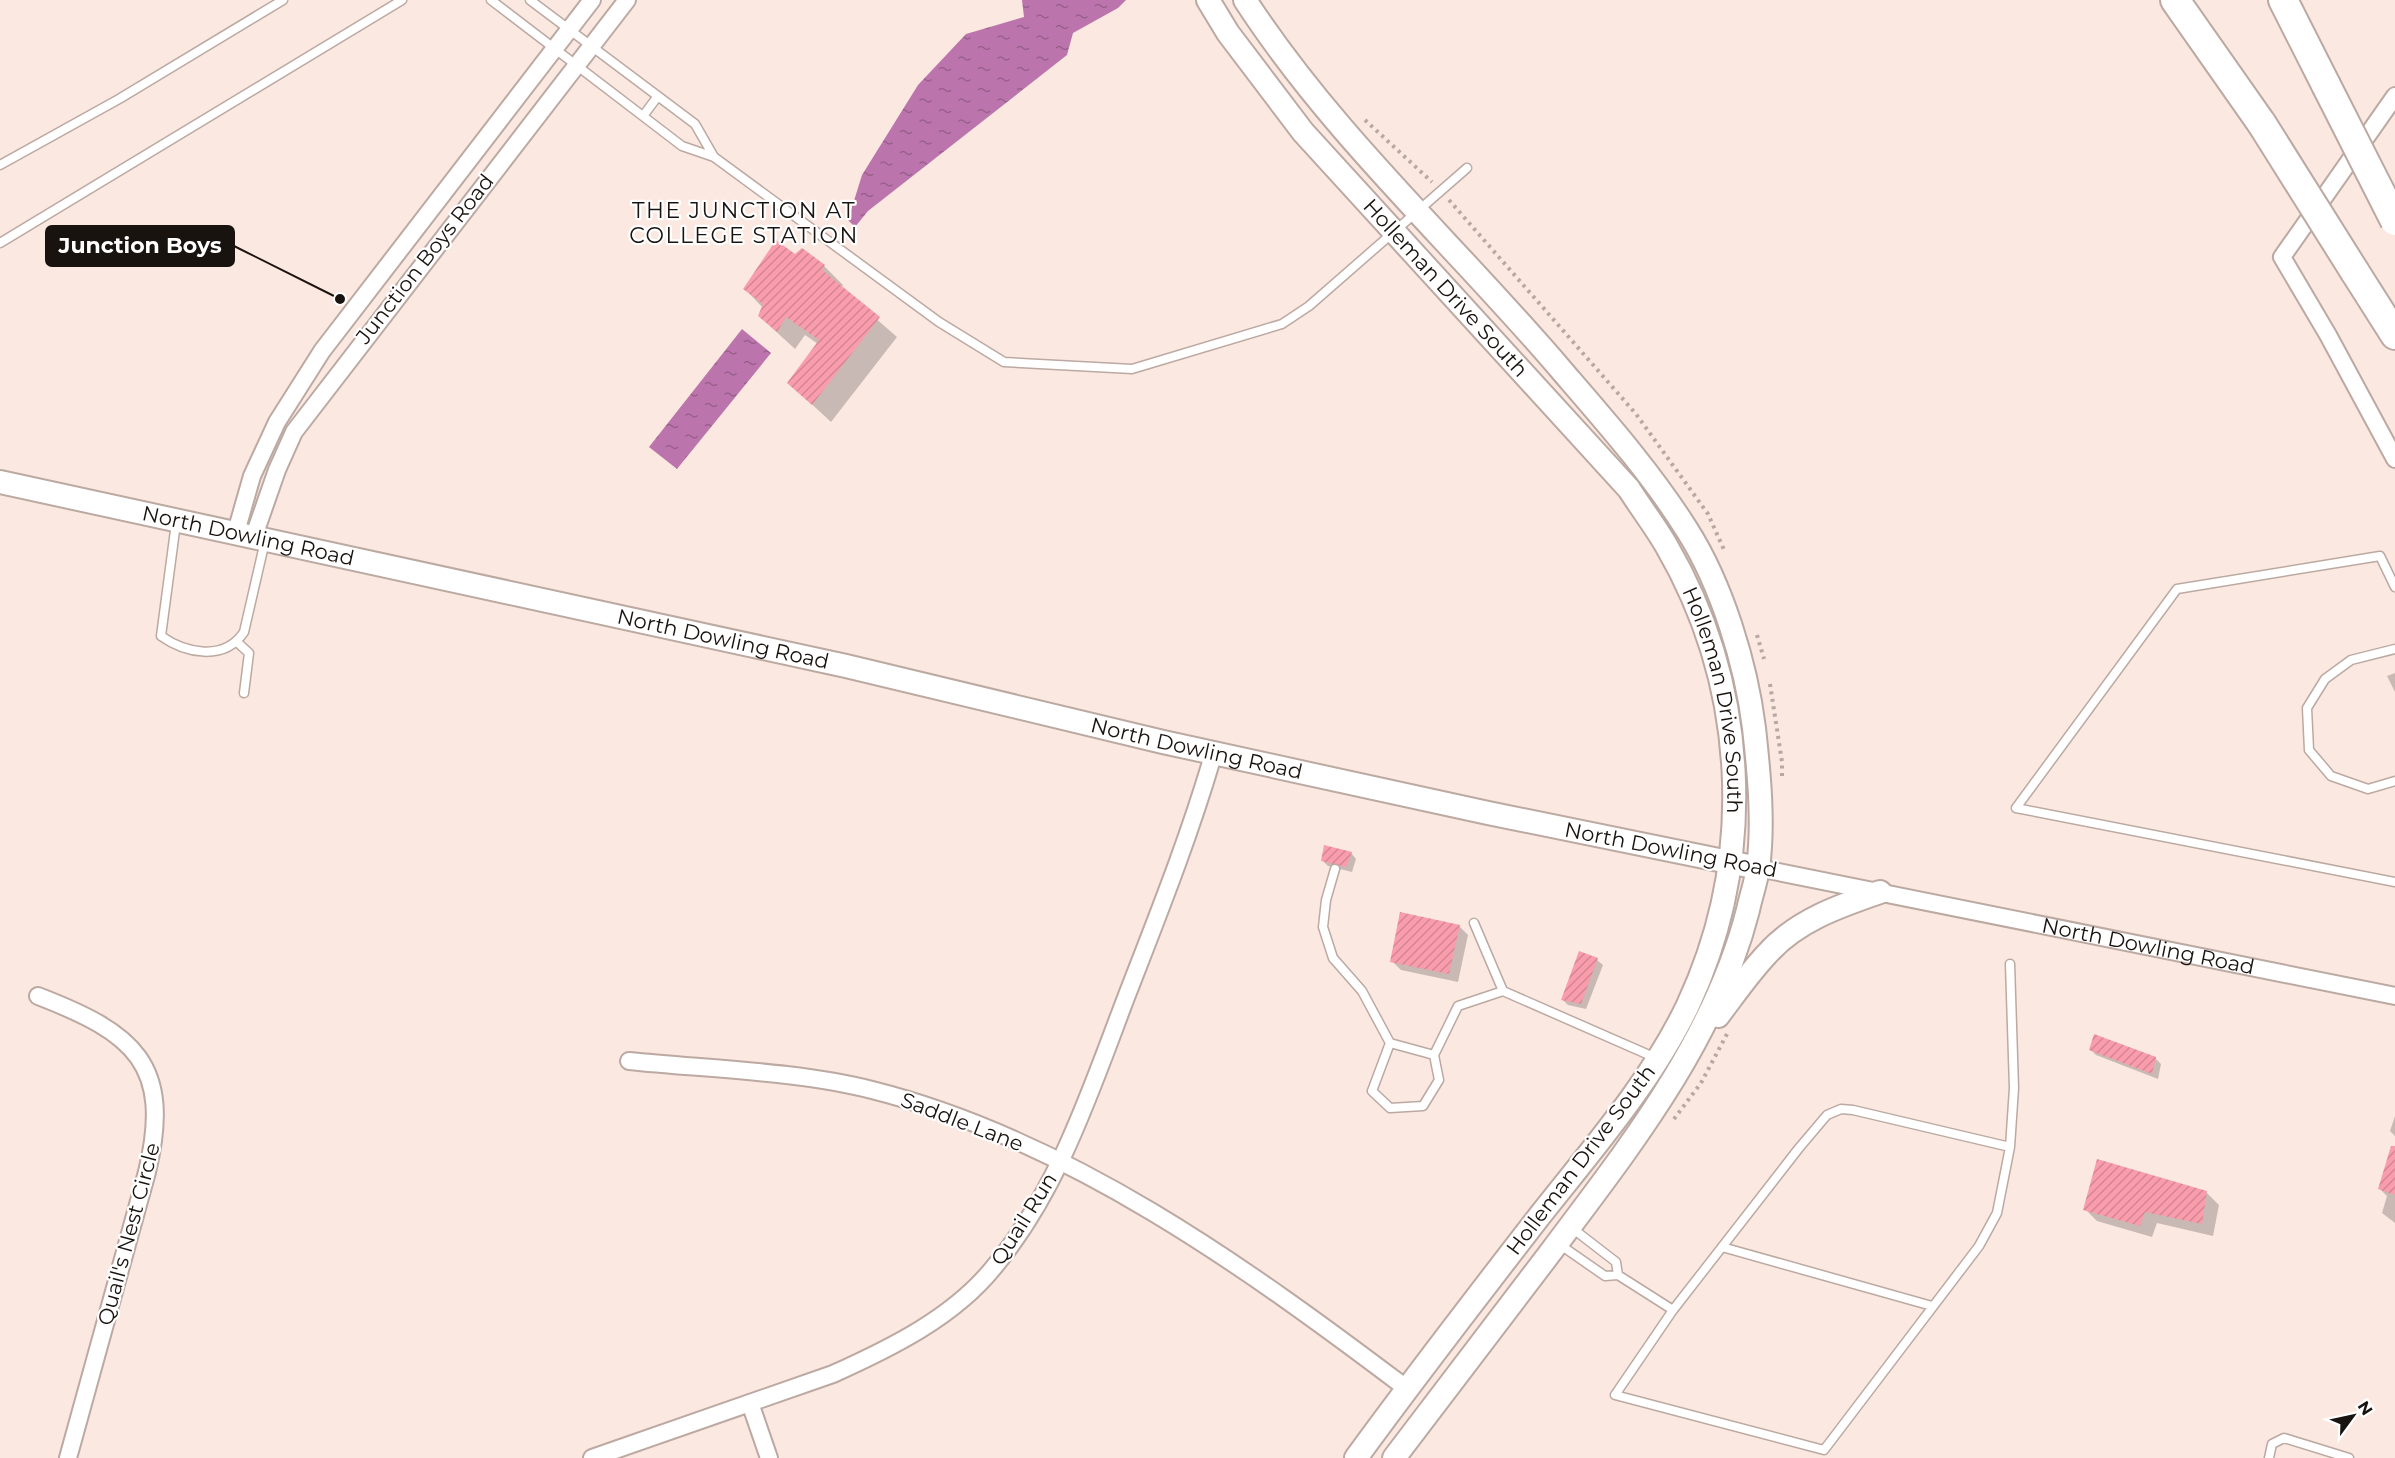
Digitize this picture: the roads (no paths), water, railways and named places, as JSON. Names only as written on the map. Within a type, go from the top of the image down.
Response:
[{"type":"highway","points":[[2175,0],[2262,124],[2395,335]]},
{"type":"highway","points":[[2283,0],[2395,221]]},
{"type":"street","name":"Junction Boys Road","points":[[252,536],[252,476],[277,422],[322,351],[592,0]]},
{"type":"street","name":"Junction Boys Road","points":[[252,536],[294,432],[627,0]]},
{"type":"street","name":"Holleman Drive South","points":[[1208,0],[1228,33],[1303,132],[1629,489],[1666,545],[1707,637],[1729,720],[1736,769],[1731,863],[1721,915],[1708,959],[1687,1007],[1657,1058],[1608,1129],[1406,1388],[1356,1458]]},
{"type":"street","name":"Holleman Drive South","points":[[1245,0],[1277,50],[1419,212],[1515,315],[1651,478],[1689,533],[1715,586],[1749,695],[1760,811],[1758,868],[1740,941],[1716,1001],[1695,1045],[1670,1086],[1563,1235],[1394,1458]]},
{"type":"street","points":[[2395,96],[2282,257],[2328,335],[2395,459]]},
{"type":"street","name":"North Dowling Road","points":[[0,482],[846,666],[1162,742],[1488,813],[2395,996]]},
{"type":"street","name":"Quail Run","points":[[592,1458],[750,1403],[869,1358],[945,1312],[971,1292],[994,1268],[1034,1211],[1060,1161],[1105,1053],[1197,813],[1214,752]]},
{"type":"street","points":[[1695,1045],[1768,952],[1797,928],[1835,908],[1880,892]]},
{"type":"street","name":"Quail's Nest Circle","points":[[38,996],[85,1014],[122,1040],[144,1064],[156,1100],[155,1134],[147,1172],[68,1458]]},
{"type":"street","name":"Saddle Lane","points":[[629,1061],[793,1077],[870,1089],[942,1110],[1060,1161],[1193,1236],[1265,1284],[1406,1388]]},
{"type":"street","points":[[750,1403],[769,1458]]},
{"type":"lane","points":[[0,165],[119,99],[283,0]]},
{"type":"lane","points":[[0,243],[402,0]]},
{"type":"lane","points":[[491,0],[682,146],[714,157],[939,322],[1004,362],[1132,369],[1282,324],[1309,306],[1467,168]]},
{"type":"lane","points":[[530,0],[695,124],[714,157]]},
{"type":"lane","points":[[643,116],[658,96]]},
{"type":"lane","points":[[177,520],[161,636],[177,646],[197,652],[215,651],[237,642],[244,632],[252,536]]},
{"type":"lane","points":[[2395,587],[2380,556],[2177,589],[2016,808],[2395,882]]},
{"type":"lane","points":[[237,642],[249,653],[244,693]]},
{"type":"lane","points":[[2395,649],[2351,660],[2325,679],[2307,708],[2309,750],[2331,776],[2368,789],[2395,781]]},
{"type":"lane","points":[[1335,868],[1326,900],[1323,927],[1334,958],[1362,991],[1390,1043],[1434,1055]]},
{"type":"lane","points":[[1474,923],[1503,991]]},
{"type":"lane","points":[[1818,1458],[1978,1246],[1997,1214],[2010,1147],[2014,1088],[2010,964]]},
{"type":"lane","points":[[1390,1043],[1372,1091],[1390,1108],[1423,1106],[1439,1080],[1434,1055],[1458,1005],[1503,991],[1657,1058]]},
{"type":"lane","points":[[1824,1450],[1616,1395],[1673,1310],[1798,1148],[1827,1115],[1841,1109],[1853,1110],[2010,1147]]},
{"type":"lane","points":[[1563,1235],[1605,1276],[1618,1275],[1673,1310]]},
{"type":"lane","points":[[1563,1235],[1616,1262],[1618,1275]]},
{"type":"lane","points":[[1722,1247],[1932,1306]]},
{"type":"lane","points":[[2269,1458],[2272,1444],[2284,1438],[2349,1458]]},
{"type":"water","points":[[1022,0],[1126,0],[1118,8],[1073,33],[1067,55],[868,211],[855,227],[848,220],[862,175],[918,85],[966,34],[1024,17]]},
{"type":"water","points":[[742,329],[771,353],[677,469],[649,447]]},
{"type":"place","name":"Junction Boys","points":[[340,299]]},
{"type":"district","name":"THE JUNCTION AT COLLEGE STATION","points":[[744,222]]}]
